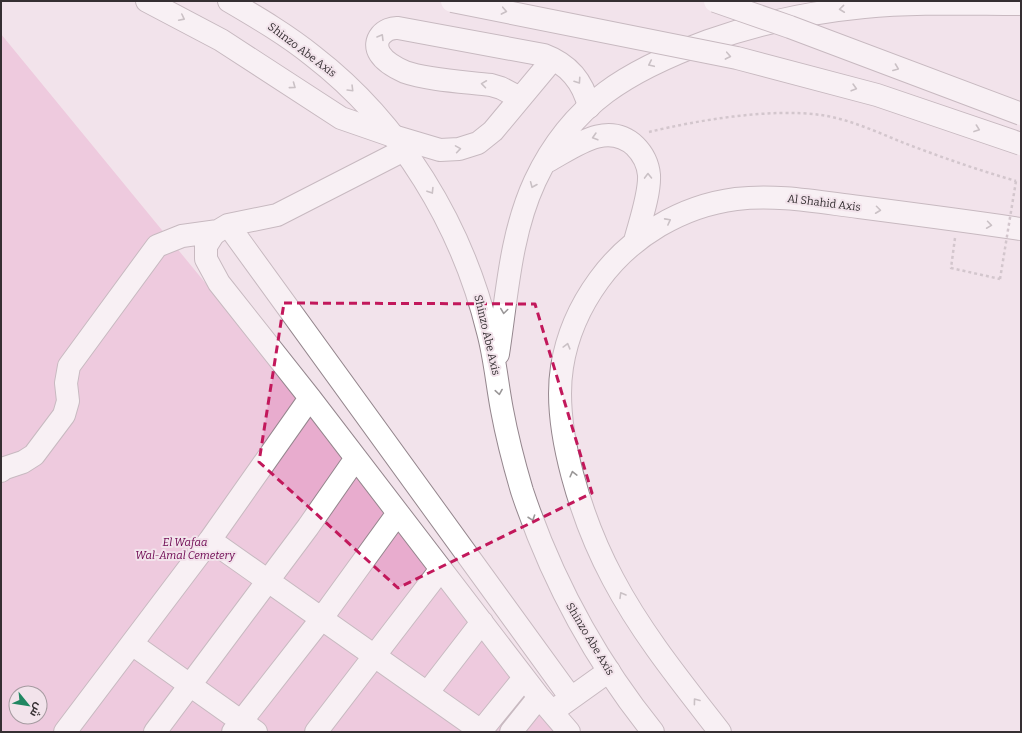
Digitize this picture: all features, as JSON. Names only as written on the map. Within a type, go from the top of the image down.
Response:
[{"type":"main road","points":[[147,1],[221,40],[336,115],[398,143],[440,150],[469,147],[490,134],[553,59]]},
{"type":"main road","name":"Shinzo Abe Axis","points":[[229,1],[284,35],[314,57],[353,91],[398,143],[434,196],[452,229],[467,263],[479,298],[496,370],[511,450],[535,527],[568,602],[609,671],[636,711],[653,732]]},
{"type":"main road","points":[[452,1],[737,58],[784,69],[877,95],[1021,144]]},
{"type":"main road","points":[[715,1],[790,27],[1021,114]]},
{"type":"main road","points":[[1016,1],[1021,3]]},
{"type":"main road","points":[[496,370],[513,249],[518,225],[531,191],[545,163],[565,133],[589,107],[616,84],[646,66],[714,39],[761,24],[831,11],[866,7],[1021,3]]},
{"type":"main road","points":[[520,98],[501,88],[491,85],[404,72],[390,64],[380,55],[378,50],[379,38],[387,29],[398,28],[544,55],[568,68],[584,90],[589,107]]},
{"type":"main road","points":[[545,163],[595,136],[614,135],[632,143],[644,158],[649,176],[635,242],[610,266],[592,289],[581,307],[568,340],[562,368],[560,388],[568,453],[580,501],[589,527],[612,578],[657,649],[720,732]]},
{"type":"main road","points":[[1,470],[23,462],[34,455],[64,416],[68,401],[66,383],[69,366],[157,246],[182,236],[277,215],[398,143]]},
{"type":"main road","name":"Al Shahid Axis","points":[[635,242],[653,229],[691,210],[734,199],[756,197],[794,199],[1021,229]]},
{"type":"main road","points":[[223,228],[212,235],[206,246],[205,252],[208,265],[223,288],[310,398],[524,678],[569,732]]},
{"type":"main road","points":[[223,228],[571,698]]},
{"type":"main road","points":[[65,732],[210,540],[310,398]]},
{"type":"main road","points":[[155,732],[268,580],[356,458]]},
{"type":"main road","points":[[132,644],[190,686],[243,729],[398,513]]},
{"type":"main road","points":[[210,540],[322,617],[374,655],[487,730],[524,678]]},
{"type":"main road","points":[[316,732],[441,569]]},
{"type":"main road","points":[[428,692],[482,622]]},
{"type":"main road","points":[[511,732],[546,704],[571,698],[609,671]]},
{"type":"main road","points":[[636,711],[642,732]]},
{"type":"path","points":[[632,143],[647,133],[678,126],[742,116],[806,113],[844,120],[965,166],[1016,181],[1000,279],[951,268],[958,220]]},
{"type":"highlighted area","points":[[284,303],[535,304],[592,493],[398,588],[259,462]]},
{"type":"green space","name":"El Wafaa Wal-Amal Cemetery","points":[[1,34],[574,732],[1,732]]}]
